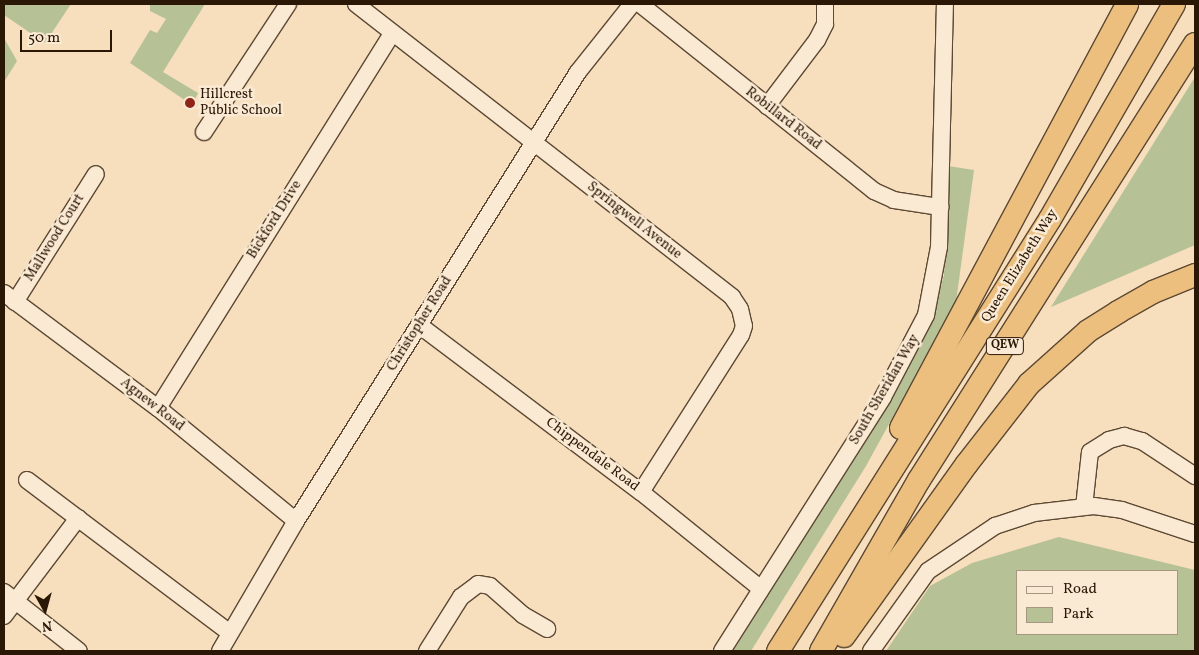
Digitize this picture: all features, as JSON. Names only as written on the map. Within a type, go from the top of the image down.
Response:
[{"type":"highway","points":[[870,502],[877,472],[1127,4]]},
{"type":"highway","name":"Queen Elizabeth Way","points":[[778,651],[870,502],[1050,219],[1174,4]]},
{"type":"highway","name":"QEW","points":[[821,651],[919,480],[1195,44]]},
{"type":"highway","points":[[833,651],[966,465],[1029,384],[1088,331],[1153,292],[1195,275]]},
{"type":"street","points":[[204,132],[288,4]]},
{"type":"street","name":"Springwell Avenue","points":[[356,4],[732,297],[740,309],[744,326],[741,335],[641,492]]},
{"type":"street","name":"Christopher Road","points":[[220,651],[296,522],[419,325],[536,144],[578,72],[632,4]]},
{"type":"street","name":"Robillard Road","points":[[640,4],[874,191],[894,200],[940,207]]},
{"type":"street","points":[[767,106],[817,40],[825,24],[825,4]]},
{"type":"street","name":"South Sheridan Way","points":[[722,651],[883,397],[918,334],[937,271],[945,4]]},
{"type":"street","name":"Bickford Drive","points":[[158,408],[392,32]]},
{"type":"street","name":"Mallwood Court","points":[[9,298],[96,174]]},
{"type":"street","name":"Agnew Road","points":[[9,298],[158,408],[296,522]]},
{"type":"street","name":"Chippendale Road","points":[[419,325],[641,492],[761,589]]},
{"type":"street","points":[[1084,507],[1090,452],[1109,440],[1124,436],[1142,441],[1195,476]]},
{"type":"street","points":[[28,480],[230,633]]},
{"type":"street","points":[[871,651],[928,571],[959,547],[996,526],[1034,513],[1084,507],[1122,510],[1195,534]]},
{"type":"street","points":[[4,616],[10,596],[78,518]]},
{"type":"street","points":[[427,651],[461,597],[478,584],[490,586],[522,615],[547,629]]},
{"type":"street","points":[[10,596],[79,651]]},
{"type":"green space","points":[[4,4],[71,4],[45,43],[4,15]]},
{"type":"green space","points":[[150,4],[205,4],[163,72],[198,93],[192,105],[130,63],[150,30],[157,33],[166,19],[150,11]]},
{"type":"green space","points":[[4,38],[17,61],[4,82]]},
{"type":"green space","points":[[1195,77],[1195,245],[1051,307]]},
{"type":"green space","points":[[948,166],[974,170],[956,302],[866,466],[751,651],[733,651],[898,385],[931,322],[944,275]]},
{"type":"green space","points":[[1059,537],[1195,570],[1195,651],[886,651],[930,586],[972,563]]},
{"type":"place","name":"Hillcrest Public School","points":[[190,103]]}]
